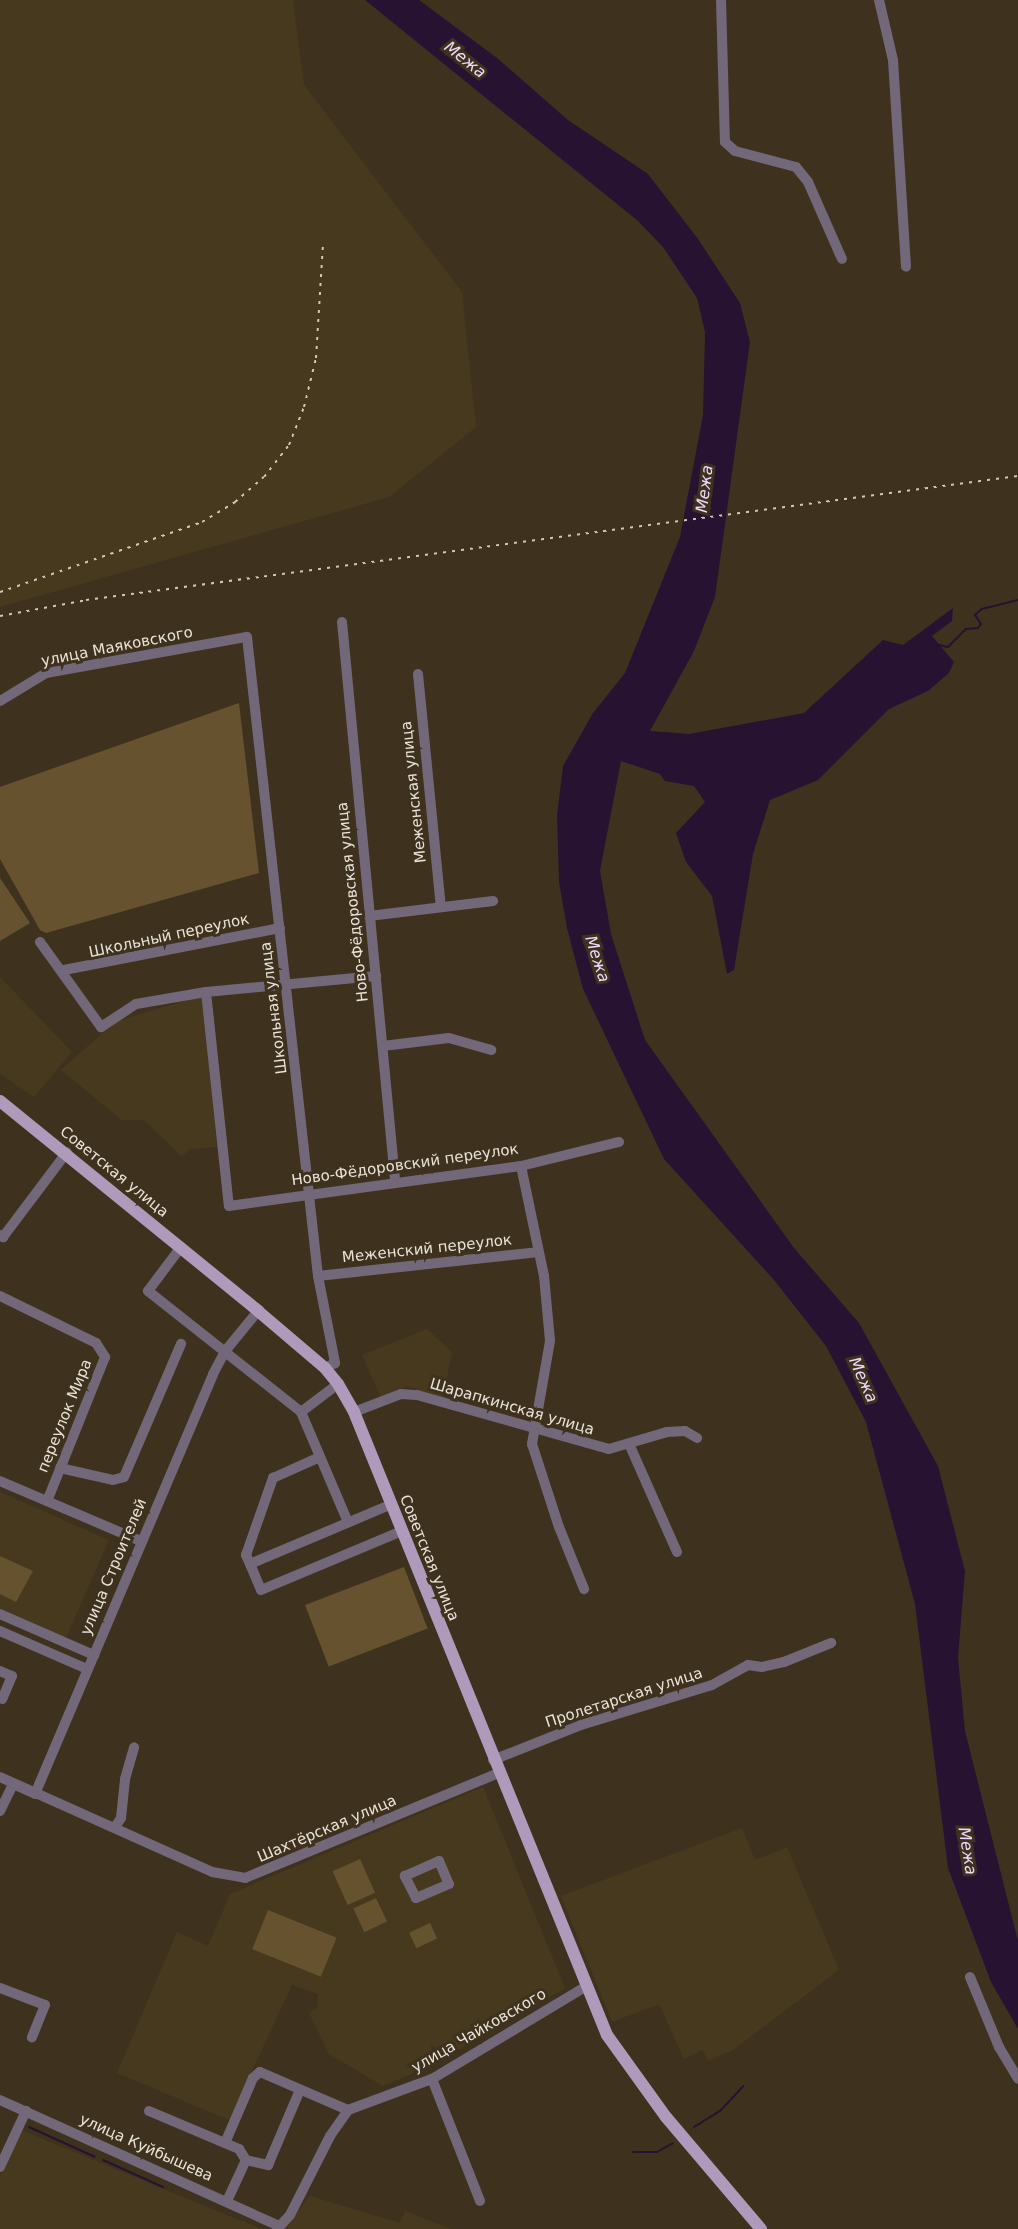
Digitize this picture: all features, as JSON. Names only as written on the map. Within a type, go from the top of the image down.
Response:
[{"type":"main road","name":"Советская улица","points":[[0,1101],[67,1152],[182,1247],[325,1368],[338,1384],[354,1412],[392,1504],[585,1987],[626,2065],[682,2138],[761,2229]]},
{"type":"street","points":[[721,0],[725,142],[735,151],[796,166],[808,182],[842,259]]},
{"type":"street","points":[[879,0],[893,60],[906,267]]},
{"type":"street","name":"Ново-Фёдоровская улица","points":[[342,622],[395,1180]]},
{"type":"street","name":"улица Маяковского","points":[[0,701],[46,673],[247,637]]},
{"type":"street","name":"Школьная улица","points":[[247,637],[311,1192],[318,1276],[335,1363],[325,1368]]},
{"type":"street","name":"Меженская улица","points":[[418,674],[441,907]]},
{"type":"street","points":[[369,916],[493,901]]},
{"type":"street","name":"Школьный переулок","points":[[64,970],[280,928]]},
{"type":"street","points":[[40,942],[64,970],[101,1027],[136,1004],[206,992],[376,976]]},
{"type":"street","name":"Ново-Фёдоровский переулок","points":[[206,992],[230,1206],[395,1180],[521,1166],[619,1142]]},
{"type":"street","points":[[383,1046],[449,1038],[491,1050]]},
{"type":"street","points":[[0,1235],[3,1237],[67,1152]]},
{"type":"street","points":[[521,1166],[538,1252],[550,1341],[548,1372],[532,1444],[538,1469],[584,1589]]},
{"type":"street","points":[[182,1247],[148,1291],[226,1350],[301,1412],[348,1522]]},
{"type":"street","name":"Меженский переулок","points":[[318,1276],[538,1252]]},
{"type":"street","name":"переулок Мира","points":[[0,1296],[96,1343],[105,1358],[46,1501]]},
{"type":"street","name":"улица Строителей","points":[[35,1794],[141,1541],[226,1350],[258,1311]]},
{"type":"street","points":[[60,1468],[113,1480],[124,1477],[181,1344]]},
{"type":"street","points":[[301,1412],[338,1384]]},
{"type":"street","name":"Шарапкинская улица","points":[[354,1412],[401,1394],[417,1395],[609,1449],[630,1446],[667,1432],[685,1431],[697,1438]]},
{"type":"street","points":[[630,1446],[678,1552]]},
{"type":"street","points":[[320,1457],[273,1478],[246,1555],[261,1590],[402,1531]]},
{"type":"street","points":[[0,1481],[141,1541]]},
{"type":"street","points":[[250,1564],[392,1504]]},
{"type":"street","points":[[0,1614],[94,1654]]},
{"type":"street","points":[[0,1631],[87,1669]]},
{"type":"street","name":"Пролетарская улица","points":[[493,1760],[581,1725],[712,1685],[748,1665],[762,1667],[784,1662],[831,1643]]},
{"type":"street","points":[[0,1671],[12,1676],[2,1699]]},
{"type":"street","points":[[115,1827],[121,1818],[125,1779],[134,1748]]},
{"type":"street","name":"Шахтёрская улица","points":[[35,1794],[115,1827],[212,1872],[245,1878],[498,1773]]},
{"type":"street","points":[[0,1777],[35,1794]]},
{"type":"street","points":[[0,1811],[13,1784]]},
{"type":"street","points":[[970,1977],[999,2047],[1018,2079]]},
{"type":"street","name":"улица Чайковского","points":[[348,2110],[432,2079],[585,1987]]},
{"type":"street","points":[[0,1988],[45,2005],[32,2037]]},
{"type":"street","points":[[225,2143],[253,2078],[260,2072],[348,2110],[330,2136],[290,2215],[278,2228]]},
{"type":"street","points":[[432,2079],[480,2201]]},
{"type":"street","points":[[149,2111],[239,2149],[246,2160],[268,2165],[300,2090]]},
{"type":"street","name":"улица Куйбышева","points":[[0,2100],[226,2201],[278,2228]]},
{"type":"street","points":[[0,2167],[26,2111]]},
{"type":"street","points":[[226,2201],[246,2160]]},
{"type":"shaded area","points":[[0,0],[293,0],[304,85],[462,292],[476,427],[389,497],[0,607]]},
{"type":"shaded area","points":[[239,703],[259,873],[46,933],[40,930],[0,859],[0,787]]},
{"type":"shaded area","points":[[0,878],[30,923],[0,941]]},
{"type":"shaded area","points":[[0,977],[72,1052],[34,1097],[0,1074]]},
{"type":"shaded area","points":[[203,995],[217,1147],[189,1149],[182,1157],[144,1120],[122,1120],[61,1070],[115,1022]]},
{"type":"shaded area","points":[[427,1329],[452,1352],[443,1399],[407,1386],[381,1398],[362,1355]]},
{"type":"shaded area","points":[[0,1492],[109,1540],[66,1638],[0,1609]]},
{"type":"shaded area","points":[[0,1556],[33,1571],[16,1602],[0,1594]]},
{"type":"shaded area","points":[[404,1567],[428,1629],[329,1667],[305,1605]]},
{"type":"shaded area","points":[[483,1787],[565,1988],[431,2066],[383,2086],[329,2054],[309,2013],[317,2008],[318,1994],[292,1985],[229,2120],[117,2073],[177,1932],[208,1946],[230,1894]]},
{"type":"shaded area","points":[[742,1828],[755,1860],[787,1847],[839,1970],[733,2050],[709,2061],[702,2050],[684,2059],[659,2004],[612,2022],[561,1896]]},
{"type":"shaded area","points":[[360,1859],[375,1893],[348,1905],[333,1871]]},
{"type":"shaded area","points":[[376,1898],[387,1922],[364,1932],[353,1909]]},
{"type":"shaded area","points":[[268,1910],[337,1938],[321,1977],[252,1949]]},
{"type":"shaded area","points":[[430,1923],[437,1938],[416,1948],[409,1933]]},
{"type":"shaded area","points":[[21,2130],[261,2229],[0,2229],[0,2176]]},
{"type":"shaded area","points":[[310,2196],[400,2223],[405,2211],[451,2229],[283,2229]]},
{"type":"water","name":"Межа","points":[[365,0],[419,0],[497,58],[568,120],[648,174],[698,239],[740,303],[750,342],[715,597],[694,651],[650,731],[689,734],[804,713],[883,640],[903,645],[953,608],[952,621],[932,636],[954,662],[949,673],[928,691],[889,709],[818,780],[770,800],[753,854],[734,970],[727,974],[712,896],[686,862],[676,833],[705,802],[694,786],[665,781],[660,774],[621,761],[600,871],[611,934],[645,1040],[794,1248],[859,1323],[938,1466],[965,1571],[958,1658],[965,1731],[1018,1941],[1018,2029],[991,1982],[948,1868],[915,1604],[866,1422],[826,1346],[774,1280],[664,1159],[583,989],[567,928],[559,882],[557,816],[563,766],[593,713],[625,673],[680,537],[703,415],[705,332],[697,298],[663,247],[638,221]]},
{"type":"waterway","points":[[935,644],[948,647],[966,629],[978,628],[981,624],[975,615],[982,609],[1018,600]]},
{"type":"waterway","points":[[694,2127],[721,2110],[743,2086]]},
{"type":"waterway","points":[[29,2127],[95,2157]]},
{"type":"waterway","points":[[633,2152],[657,2152],[673,2143]]},
{"type":"waterway","points":[[103,2160],[163,2187]]},
{"type":"railway","points":[[0,592],[202,522],[235,502],[264,477],[289,445],[304,407],[316,358],[323,242]]},
{"type":"railway","points":[[0,616],[86,600],[1018,476]]}]
